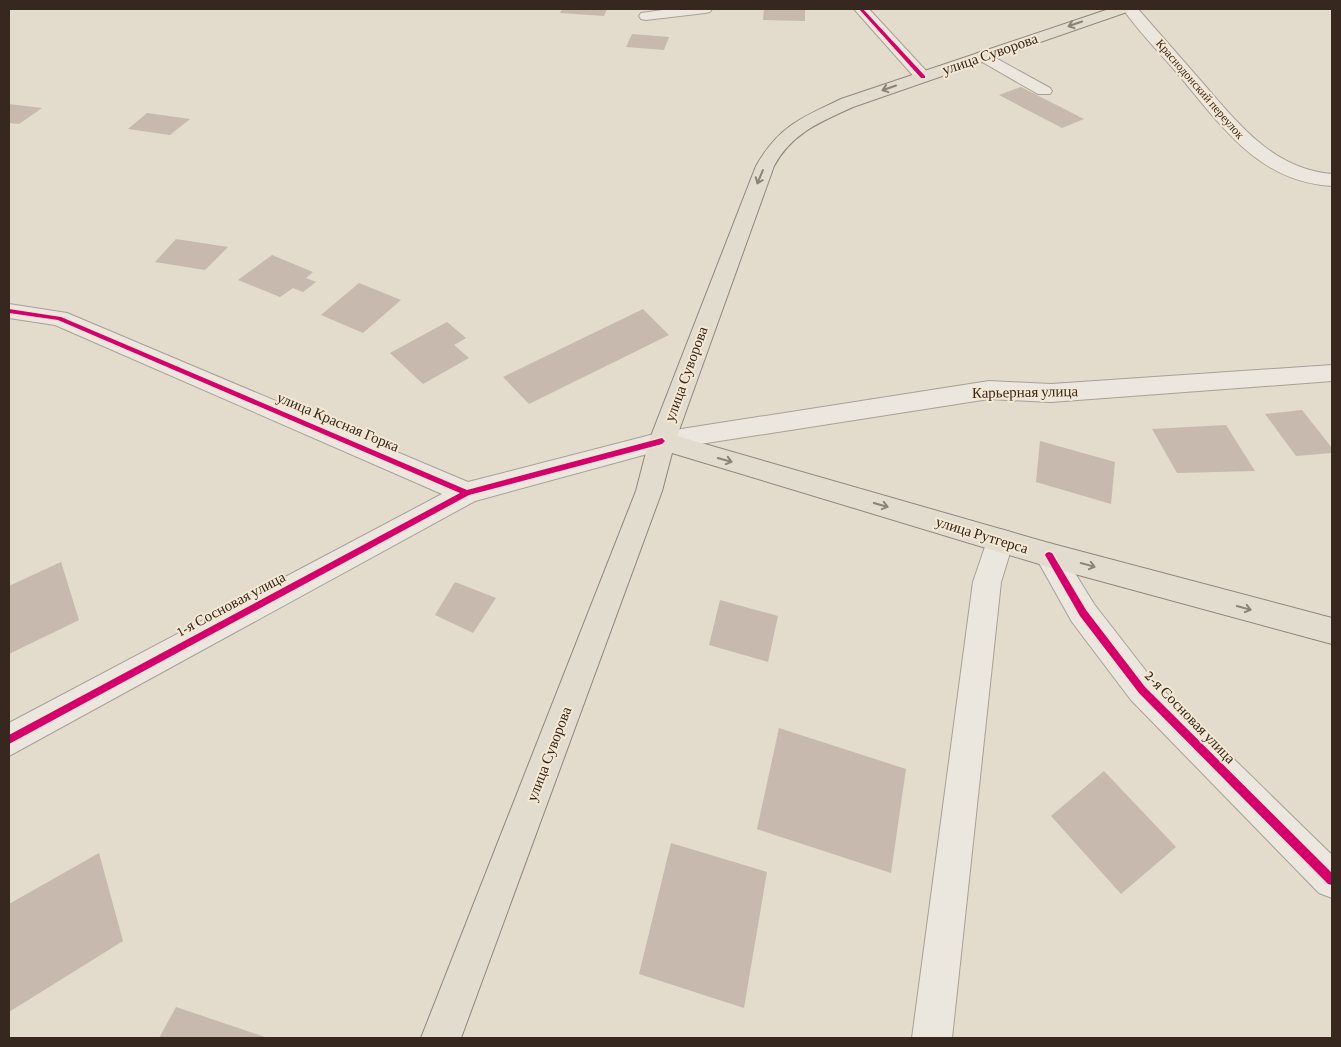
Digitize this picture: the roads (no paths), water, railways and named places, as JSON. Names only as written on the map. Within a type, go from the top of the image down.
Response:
[{"type":"main road","name":"улица Суворова","points":[[441,1038],[649,491],[662,441],[754,192],[775,148],[806,122],[824,112],[1122,9]]},
{"type":"main road","name":"улица Рутгерса","points":[[662,441],[1049,555],[1332,631]]},
{"type":"street","points":[[646,16],[705,9]]},
{"type":"street","points":[[861,9],[923,77]]},
{"type":"street","name":"Краснодонский переулок","points":[[1130,9],[1241,138],[1262,156],[1296,173],[1322,180],[1332,180]]},
{"type":"street","points":[[983,56],[1044,91]]},
{"type":"street","name":"улица Красная Горка","points":[[9,311],[60,318],[467,493]]},
{"type":"street","name":"Карьерная улица","points":[[662,441],[989,390],[1052,393],[1332,373]]},
{"type":"street","points":[[467,493],[662,441]]},
{"type":"street","name":"1-я Сосновая улица","points":[[9,740],[467,493]]},
{"type":"street","points":[[932,1038],[987,582],[1000,540]]},
{"type":"street","name":"2-я Сосновая улица","points":[[1049,555],[1083,612],[1142,690],[1332,880]]}]
